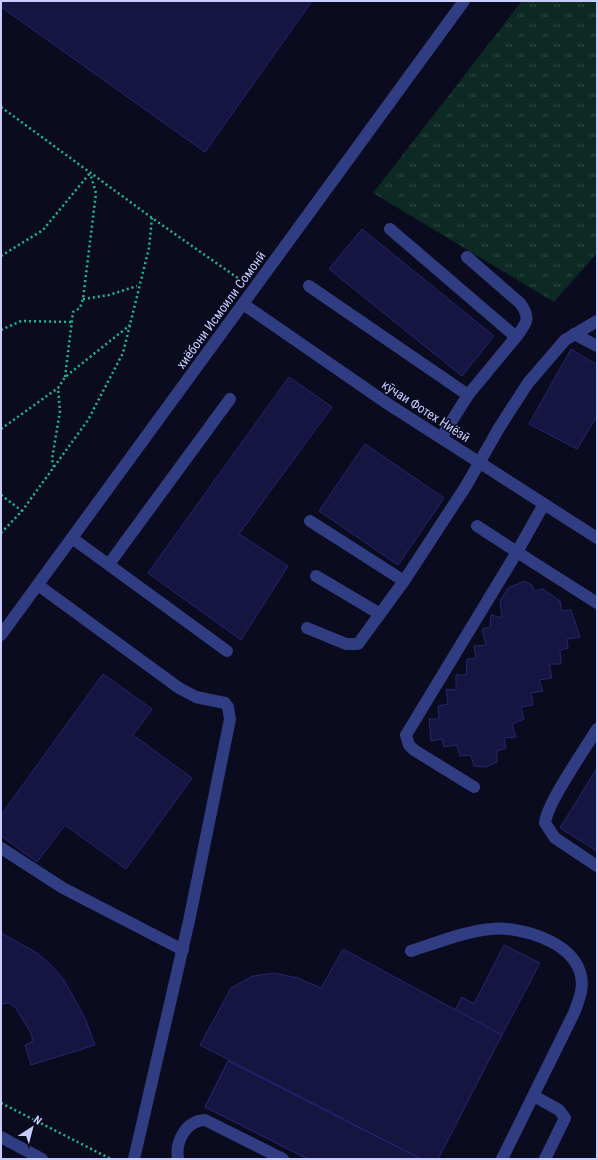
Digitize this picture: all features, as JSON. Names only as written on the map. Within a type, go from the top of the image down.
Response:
[{"type":"street","name":"хиёбони Исмоили Сомонӣ","points":[[1,636],[464,1]]},
{"type":"street","points":[[390,230],[516,337]]},
{"type":"street","points":[[441,438],[468,395],[516,337],[526,322],[526,311],[520,302],[467,257]]},
{"type":"street","points":[[309,286],[468,395]]},
{"type":"street","name":"кӯчаи Фотех Ниёзӣ","points":[[243,304],[355,382],[597,538]]},
{"type":"street","points":[[308,628],[352,646],[358,644],[362,640],[404,581],[480,463],[528,383],[555,350],[574,334],[597,321]]},
{"type":"street","points":[[574,334],[597,346]]},
{"type":"street","points":[[108,564],[230,399]]},
{"type":"street","points":[[474,787],[414,750],[409,745],[406,735],[517,552],[544,504]]},
{"type":"street","points":[[310,522],[404,581]]},
{"type":"street","points":[[477,526],[597,603]]},
{"type":"street","points":[[72,538],[227,651]]},
{"type":"street","points":[[316,576],[380,614]]},
{"type":"street","points":[[38,585],[179,688],[196,697],[220,700],[228,707],[230,719],[183,950],[134,1159]]},
{"type":"street","points":[[597,729],[552,804],[546,816],[545,824],[555,838],[597,866]]},
{"type":"street","points":[[1,848],[52,882],[183,950]]},
{"type":"street","points":[[411,951],[477,931],[490,928],[507,928],[523,931],[555,944],[566,951],[580,972],[582,992],[578,1003],[565,1034],[502,1159]]},
{"type":"street","points":[[534,1096],[559,1110],[565,1118],[545,1159]]},
{"type":"street","points":[[178,1159],[177,1147],[186,1130],[197,1120],[205,1120],[283,1159]]},
{"type":"street","points":[[1,1138],[42,1159]]},
{"type":"path","points":[[1,107],[152,218],[254,289]]},
{"type":"path","points":[[1,256],[43,230],[90,172]]},
{"type":"path","points":[[65,377],[73,312],[80,308],[83,299],[96,194],[90,172]]},
{"type":"path","points":[[1,533],[22,511],[91,414],[123,353],[149,248],[152,218]]},
{"type":"path","points":[[83,299],[109,295],[137,286]]},
{"type":"path","points":[[1,330],[21,321],[71,322]]},
{"type":"path","points":[[1,429],[58,388],[65,377],[130,325]]},
{"type":"path","points":[[54,468],[52,459],[60,411],[58,388]]},
{"type":"path","points":[[1,495],[22,511]]},
{"type":"path","points":[[1,1103],[111,1159]]},
{"type":"green space","points":[[522,1],[597,1],[597,253],[554,302],[373,193]]},
{"type":"building","points":[[1,1],[312,1],[205,152],[1,7]]},
{"type":"building","points":[[362,229],[494,336],[462,376],[329,269]]},
{"type":"building","points":[[571,349],[597,365],[597,416],[577,449],[529,424]]},
{"type":"building","points":[[289,377],[332,407],[239,534],[288,566],[241,640],[148,573]]},
{"type":"building","points":[[365,444],[444,498],[398,565],[319,511]]},
{"type":"building","points":[[524,581],[532,585],[534,591],[543,589],[560,601],[562,611],[571,610],[580,637],[567,639],[568,648],[560,650],[561,664],[549,664],[552,678],[539,680],[543,691],[531,693],[533,705],[521,707],[524,719],[512,724],[516,737],[504,738],[506,748],[497,751],[497,762],[486,767],[474,766],[471,755],[460,756],[457,745],[444,747],[442,739],[431,741],[429,719],[439,719],[438,706],[448,704],[446,689],[456,690],[456,675],[466,675],[467,659],[476,659],[474,646],[486,645],[482,629],[490,627],[491,615],[502,618],[500,601],[508,588]]},
{"type":"building","points":[[103,674],[152,709],[133,735],[192,778],[126,869],[65,825],[37,862],[1,836],[1,815]]},
{"type":"building","points":[[597,768],[597,851],[560,828]]},
{"type":"building","points":[[1,933],[37,953],[51,965],[64,980],[85,1018],[95,1045],[31,1065],[25,1045],[33,1041],[31,1033],[15,1007],[9,1003],[1,1004]]},
{"type":"building","points":[[504,945],[540,963],[502,1035],[455,1010],[462,997],[474,1004]]},
{"type":"building","points":[[343,949],[502,1035],[438,1159],[421,1159],[200,1045],[231,988],[253,976],[274,973],[298,978],[321,988]]},
{"type":"building","points":[[228,1061],[421,1159],[308,1159],[205,1107]]},
{"type":"building","points":[[228,1061],[421,1159],[308,1159],[205,1107]]}]
